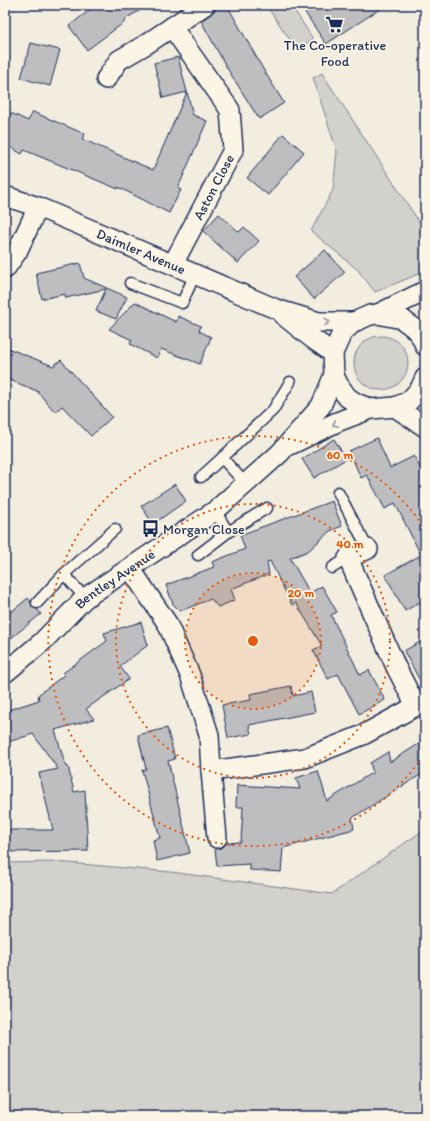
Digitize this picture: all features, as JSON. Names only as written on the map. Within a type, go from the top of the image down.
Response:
[{"type":"street","points":[[106,79],[119,60],[145,45],[205,5]]},
{"type":"street","name":"Aston Close","points":[[172,27],[230,110],[233,150],[173,264]]},
{"type":"street","name":"Daimler Avenue","points":[[5,196],[38,207],[276,309],[319,322],[354,322]]},
{"type":"street","points":[[5,269],[17,252],[38,207]]},
{"type":"street","points":[[378,314],[425,291]]},
{"type":"street","name":"Daimler Avenue","points":[[276,309],[333,353]]},
{"type":"street","points":[[424,339],[416,329],[402,319],[378,314],[370,315],[354,322],[342,333],[333,353],[334,375],[338,384],[347,397],[356,403],[371,409],[395,407],[409,400],[420,389],[425,378]]},
{"type":"street","name":"Bentley Avenue","points":[[5,673],[42,642],[85,598],[214,510],[286,448],[321,406],[334,375]]},
{"type":"street","points":[[395,407],[425,427]]},
{"type":"street","name":"Bentley Avenue","points":[[286,448],[337,422],[371,409]]},
{"type":"street","points":[[211,771],[305,758],[362,735],[416,706],[396,667],[348,558],[368,549]]},
{"type":"street","points":[[130,568],[167,623],[190,675],[209,735],[217,838]]},
{"type":"lane","points":[[130,284],[182,303],[196,274]]},
{"type":"lane","points":[[201,477],[273,410],[290,382]]},
{"type":"lane","points":[[222,458],[246,483]]},
{"type":"lane","points":[[338,492],[368,549]]},
{"type":"lane","points":[[198,555],[228,532],[267,508]]},
{"type":"lane","points":[[214,510],[228,532]]},
{"type":"lane","points":[[37,603],[64,574],[115,529]]},
{"type":"lane","points":[[332,568],[348,558]]},
{"type":"lane","points":[[64,574],[85,598]]},
{"type":"shaded area","points":[[266,5],[291,5],[313,39],[297,50]]},
{"type":"shaded area","points":[[322,73],[425,231],[425,269],[416,275],[375,292],[358,270],[311,231],[333,190],[337,151],[313,78]]},
{"type":"shaded area","points":[[381,336],[391,338],[400,344],[406,353],[408,363],[406,373],[400,382],[391,388],[381,390],[371,388],[362,382],[356,373],[354,363],[356,353],[362,344],[371,338]]},
{"type":"shaded area","points":[[425,829],[425,1116],[5,1116],[5,863],[57,862],[171,872],[332,894]]},
{"type":"building","points":[[96,5],[149,5],[125,19],[126,21],[87,50],[69,26]]},
{"type":"building","points":[[222,5],[227,5],[284,103],[259,119],[227,68],[201,21]]},
{"type":"building","name":"The Co-operative Food","points":[[300,5],[386,5],[326,44]]},
{"type":"building","points":[[31,43],[60,50],[50,86],[21,78]]},
{"type":"building","points":[[178,57],[187,92],[163,98],[154,63]]},
{"type":"building","points":[[187,92],[193,115],[207,121],[178,188],[181,190],[169,213],[118,187],[118,189],[24,150],[22,154],[5,144],[5,124],[11,113],[28,121],[33,112],[85,134],[82,139],[153,170]]},
{"type":"building","points":[[283,134],[304,152],[268,195],[247,178]]},
{"type":"building","points":[[219,214],[239,232],[244,227],[259,241],[238,263],[203,231]]},
{"type":"building","points":[[325,250],[345,272],[314,299],[294,277]]},
{"type":"building","points":[[80,263],[84,278],[127,297],[116,319],[96,311],[106,289],[66,298],[65,294],[42,299],[36,273]]},
{"type":"building","points":[[135,302],[176,322],[178,316],[201,326],[199,331],[211,337],[200,364],[161,349],[157,358],[130,344],[132,340],[109,329]]},
{"type":"building","points":[[5,347],[53,366],[61,360],[112,417],[91,436],[62,406],[55,412],[37,391],[5,378]]},
{"type":"building","points":[[377,438],[390,468],[414,456],[425,477],[425,599],[405,611],[385,575],[421,555],[395,503],[385,509],[367,475],[361,478],[349,451]]},
{"type":"building","points":[[334,439],[346,459],[314,478],[302,459]]},
{"type":"building","points":[[175,484],[186,501],[153,524],[141,506]]},
{"type":"building","points":[[332,501],[342,526],[330,531],[308,551],[290,558],[310,593],[322,586],[337,612],[331,615],[360,675],[369,670],[385,700],[359,714],[338,674],[328,679],[313,650],[322,646],[296,603],[292,605],[270,561],[267,562],[269,574],[231,589],[235,600],[218,607],[211,599],[180,611],[173,604],[166,585],[214,567],[212,562],[245,549],[240,535]]},
{"type":"building","points":[[28,598],[32,607],[37,609],[41,614],[5,643],[5,617]]},
{"type":"building","points":[[141,622],[148,645],[120,666],[129,679],[86,709],[94,719],[55,730],[66,767],[68,766],[74,792],[85,790],[88,851],[5,852],[5,830],[53,830],[39,773],[58,769],[33,734],[5,743],[5,711],[39,700],[38,695],[64,675],[63,673],[107,641],[104,633]]},
{"type":"building","points":[[425,639],[425,690],[404,651]]},
{"type":"building","points":[[291,686],[293,696],[311,692],[315,712],[249,725],[251,734],[228,738],[222,705],[251,700],[250,694]]},
{"type":"building","points":[[167,728],[175,759],[168,761],[190,853],[157,861],[153,840],[160,838],[142,770],[146,769],[138,735]]},
{"type":"building","points":[[425,740],[425,772],[352,818],[354,829],[283,848],[281,872],[250,870],[250,864],[217,866],[215,849],[223,847],[227,843],[241,842],[243,807],[236,807],[237,785],[300,789],[296,778],[318,771],[327,801],[373,772],[370,763],[388,752],[390,762]]},
{"type":"place","name":"The Co-operative Food","points":[[335,25]]},
{"type":"place","name":"Morgan Close","points":[[150,529]]}]
